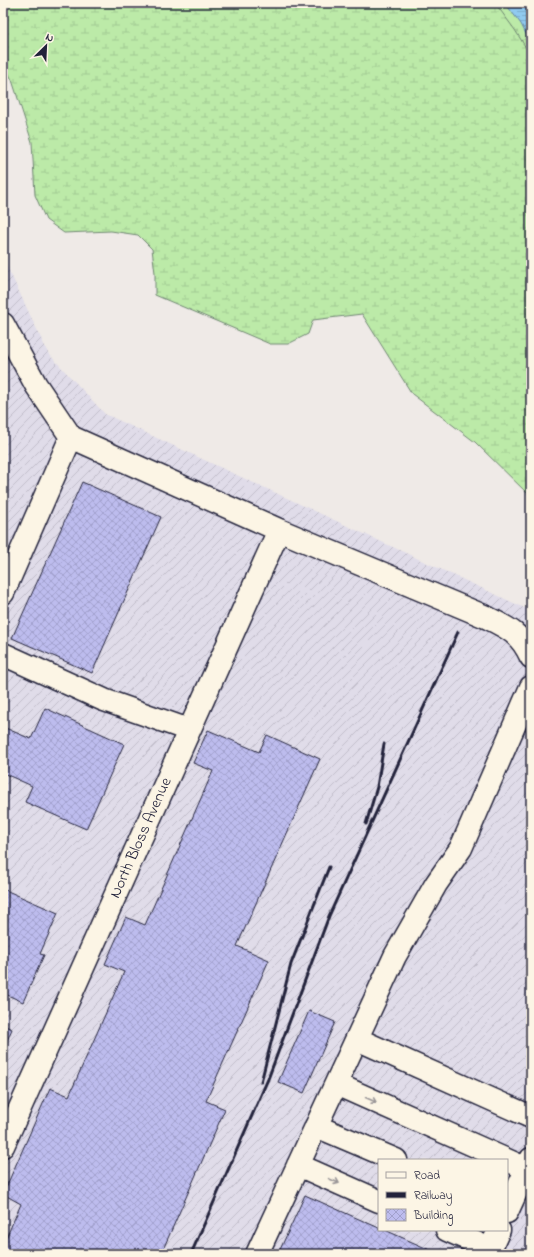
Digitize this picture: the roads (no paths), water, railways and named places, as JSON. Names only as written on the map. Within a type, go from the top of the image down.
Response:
[{"type":"street","points":[[3,324],[36,385],[71,437],[279,530],[486,617],[512,631],[525,644],[531,657]]},
{"type":"street","points":[[3,593],[71,437]]},
{"type":"street","name":"North Bloss Avenue","points":[[3,1146],[279,530]]},
{"type":"street","points":[[3,654],[104,700],[189,730]]},
{"type":"street","points":[[256,1254],[395,956],[436,884],[461,848],[531,687]]},
{"type":"street","points":[[357,1039],[531,1117]]},
{"type":"street","points":[[336,1084],[529,1164],[508,1209]]},
{"type":"street","points":[[316,1126],[394,1159]]},
{"type":"street","points":[[298,1165],[378,1200]]},
{"type":"street","points":[[449,1231],[492,1244]]},
{"type":"water","points":[[505,3],[531,3],[531,44],[521,24]]},
{"type":"railway","points":[[191,1254],[268,1079],[329,916],[458,632]]},
{"type":"railway","points":[[366,824],[377,787],[384,744]]},
{"type":"railway","points":[[261,1082],[291,964],[329,867]]}]
